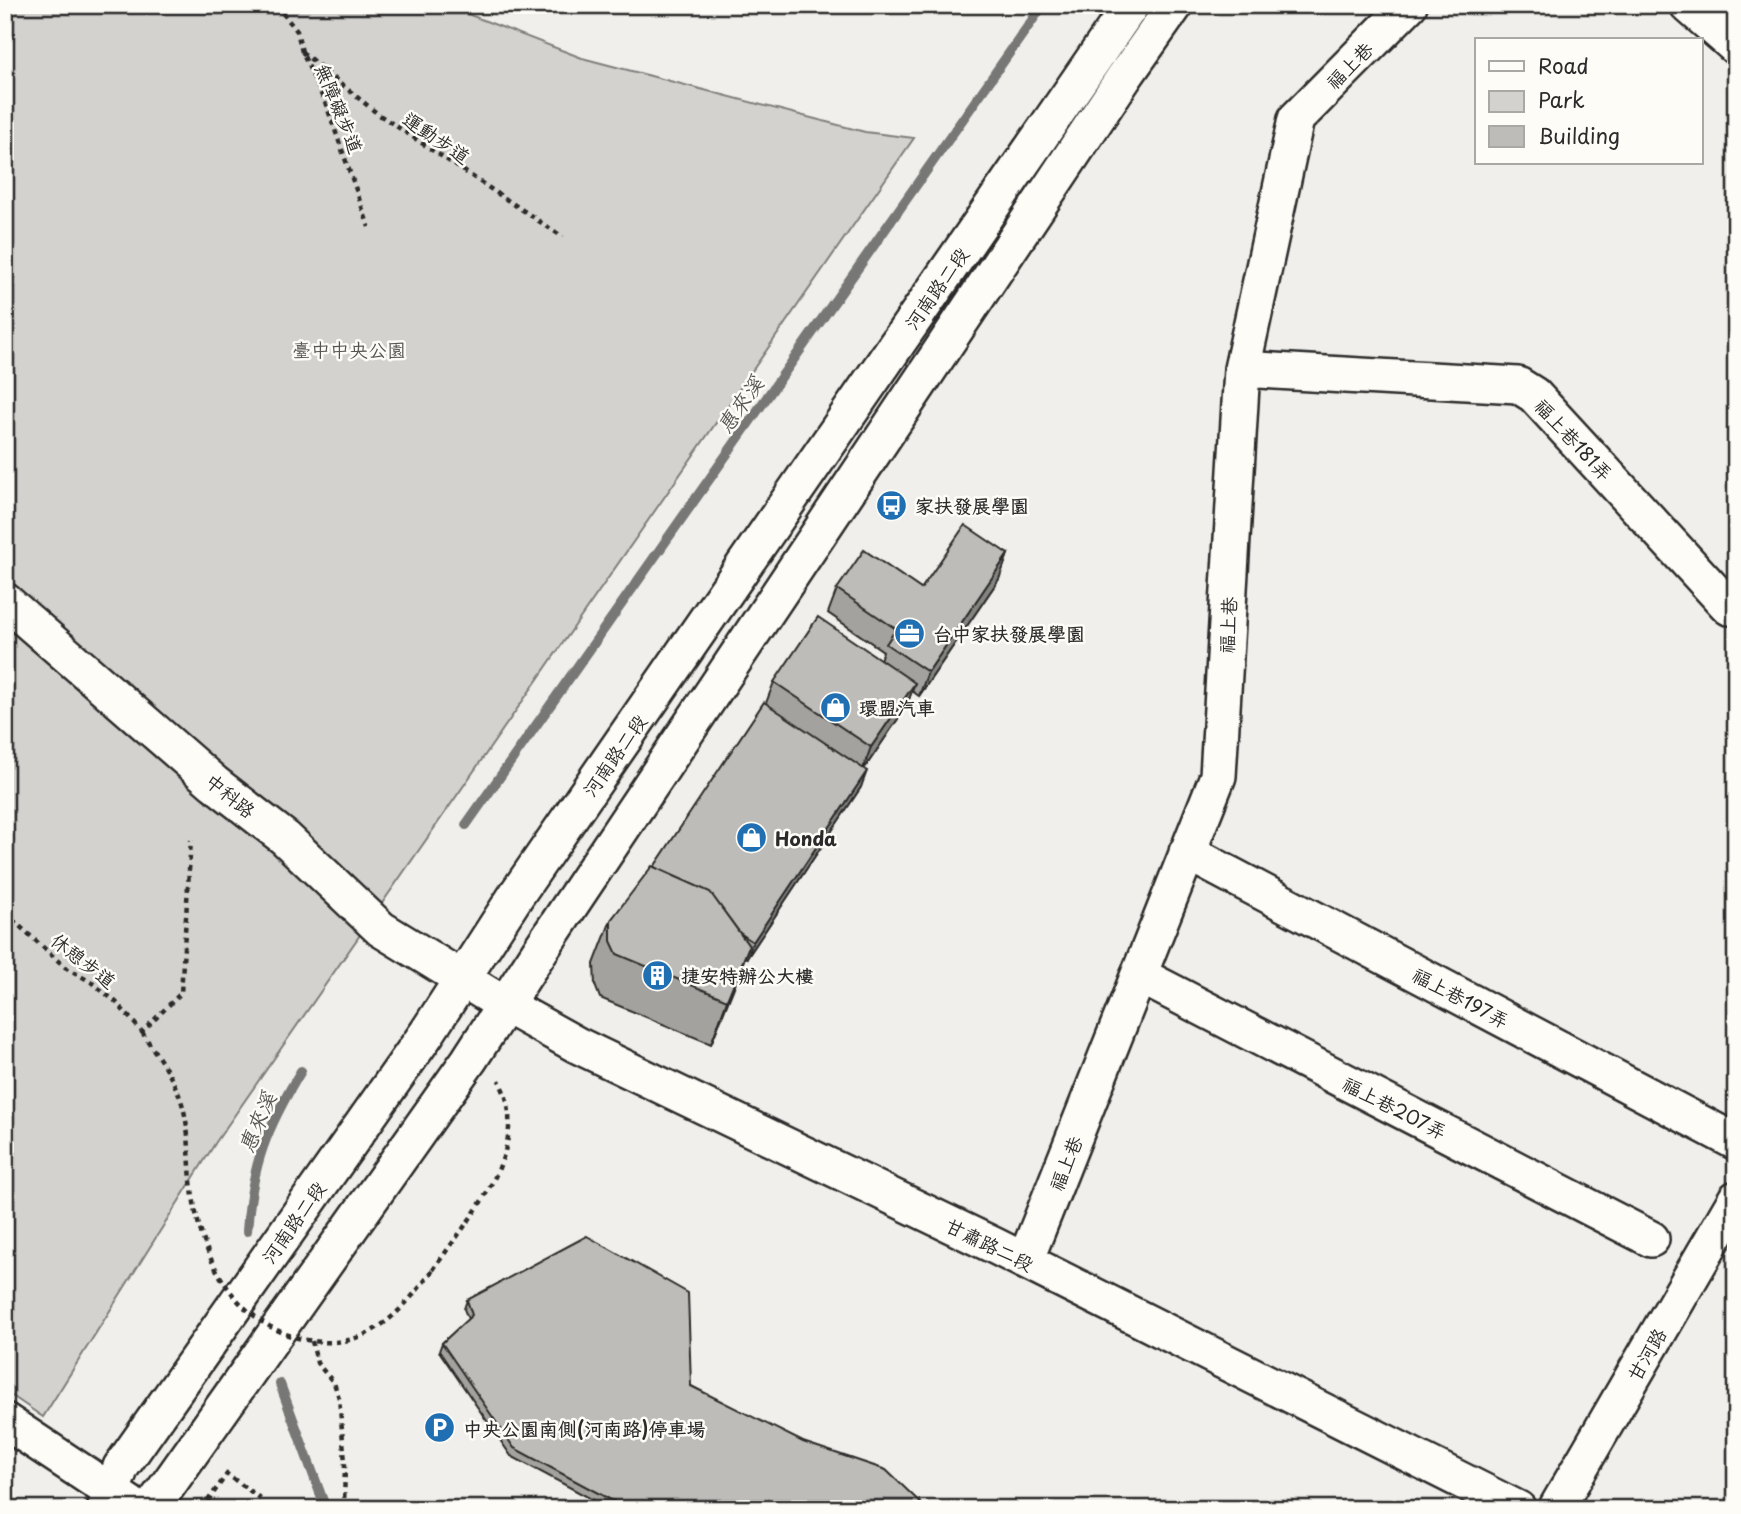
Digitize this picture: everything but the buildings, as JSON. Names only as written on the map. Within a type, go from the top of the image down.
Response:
[{"type":"street","name":"河南路二段","points":[[118,1503],[121,1467],[427,1033],[533,871],[1131,5]]},
{"type":"street","name":"河南路二段","points":[[151,1509],[464,1067],[1175,5]]},
{"type":"street","name":"福上巷","points":[[1026,1261],[1218,776],[1242,369],[1296,118],[1409,5]]},
{"type":"street","points":[[1688,5],[1736,47]]},
{"type":"street","name":"福上巷181弄","points":[[1242,369],[1518,385],[1534,395],[1729,607]]},
{"type":"street","name":"中科路","points":[[5,601],[215,783],[285,838],[381,929],[462,979]]},
{"type":"street","name":"福上巷197弄","points":[[1187,852],[1736,1142]]},
{"type":"street","name":"福上巷207弄","points":[[1139,975],[1651,1239]]},
{"type":"street","name":"甘肅路二段","points":[[462,979],[577,1045],[1026,1261],[1518,1509]]},
{"type":"street","name":"甘河路","points":[[1556,1509],[1736,1199]]},
{"type":"street","points":[[5,1421],[118,1503]]},
{"type":"path","name":"無障礙步道","points":[[276,5],[297,31],[302,52],[327,107],[369,227]]},
{"type":"path","name":"運動步道","points":[[302,52],[377,114],[563,237]]},
{"type":"path","points":[[142,1032],[181,993],[191,840]]},
{"type":"path","name":"休憩步道","points":[[5,913],[65,967],[91,982],[116,1002],[142,1032],[171,1077],[182,1103],[188,1129],[193,1196],[200,1230],[216,1270],[242,1306],[262,1323],[280,1332],[312,1341],[332,1342],[357,1337],[385,1325],[408,1303],[495,1179],[504,1157],[509,1127],[508,1104],[499,1080]]},
{"type":"path","points":[[312,1341],[317,1363],[334,1383],[339,1398],[345,1462],[344,1509]]},
{"type":"path","points":[[202,1509],[227,1474],[261,1499],[264,1509]]},
{"type":"green space","name":"臺中中央公園","points":[[5,5],[444,5],[582,58],[865,132],[914,138],[216,1142],[43,1417],[5,1391]]},
{"type":"waterway","name":"惠來溪","points":[[466,825],[1043,5]]},
{"type":"waterway","name":"惠來溪","points":[[247,1231],[253,1186],[263,1148],[278,1111],[301,1071]]},
{"type":"waterway","name":"惠來溪","points":[[280,1384],[326,1509]]},
{"type":"place","name":"家扶發展學園","points":[[892,505]]},
{"type":"place","name":"台中家扶發展學園","points":[[910,633]]},
{"type":"place","name":"環盟汽車","points":[[836,707]]},
{"type":"place","name":"Honda","points":[[752,838]]},
{"type":"place","name":"捷安特辦公大樓","points":[[658,975]]},
{"type":"place","name":"中央公園南側(河南路)停車場","points":[[440,1428]]}]
